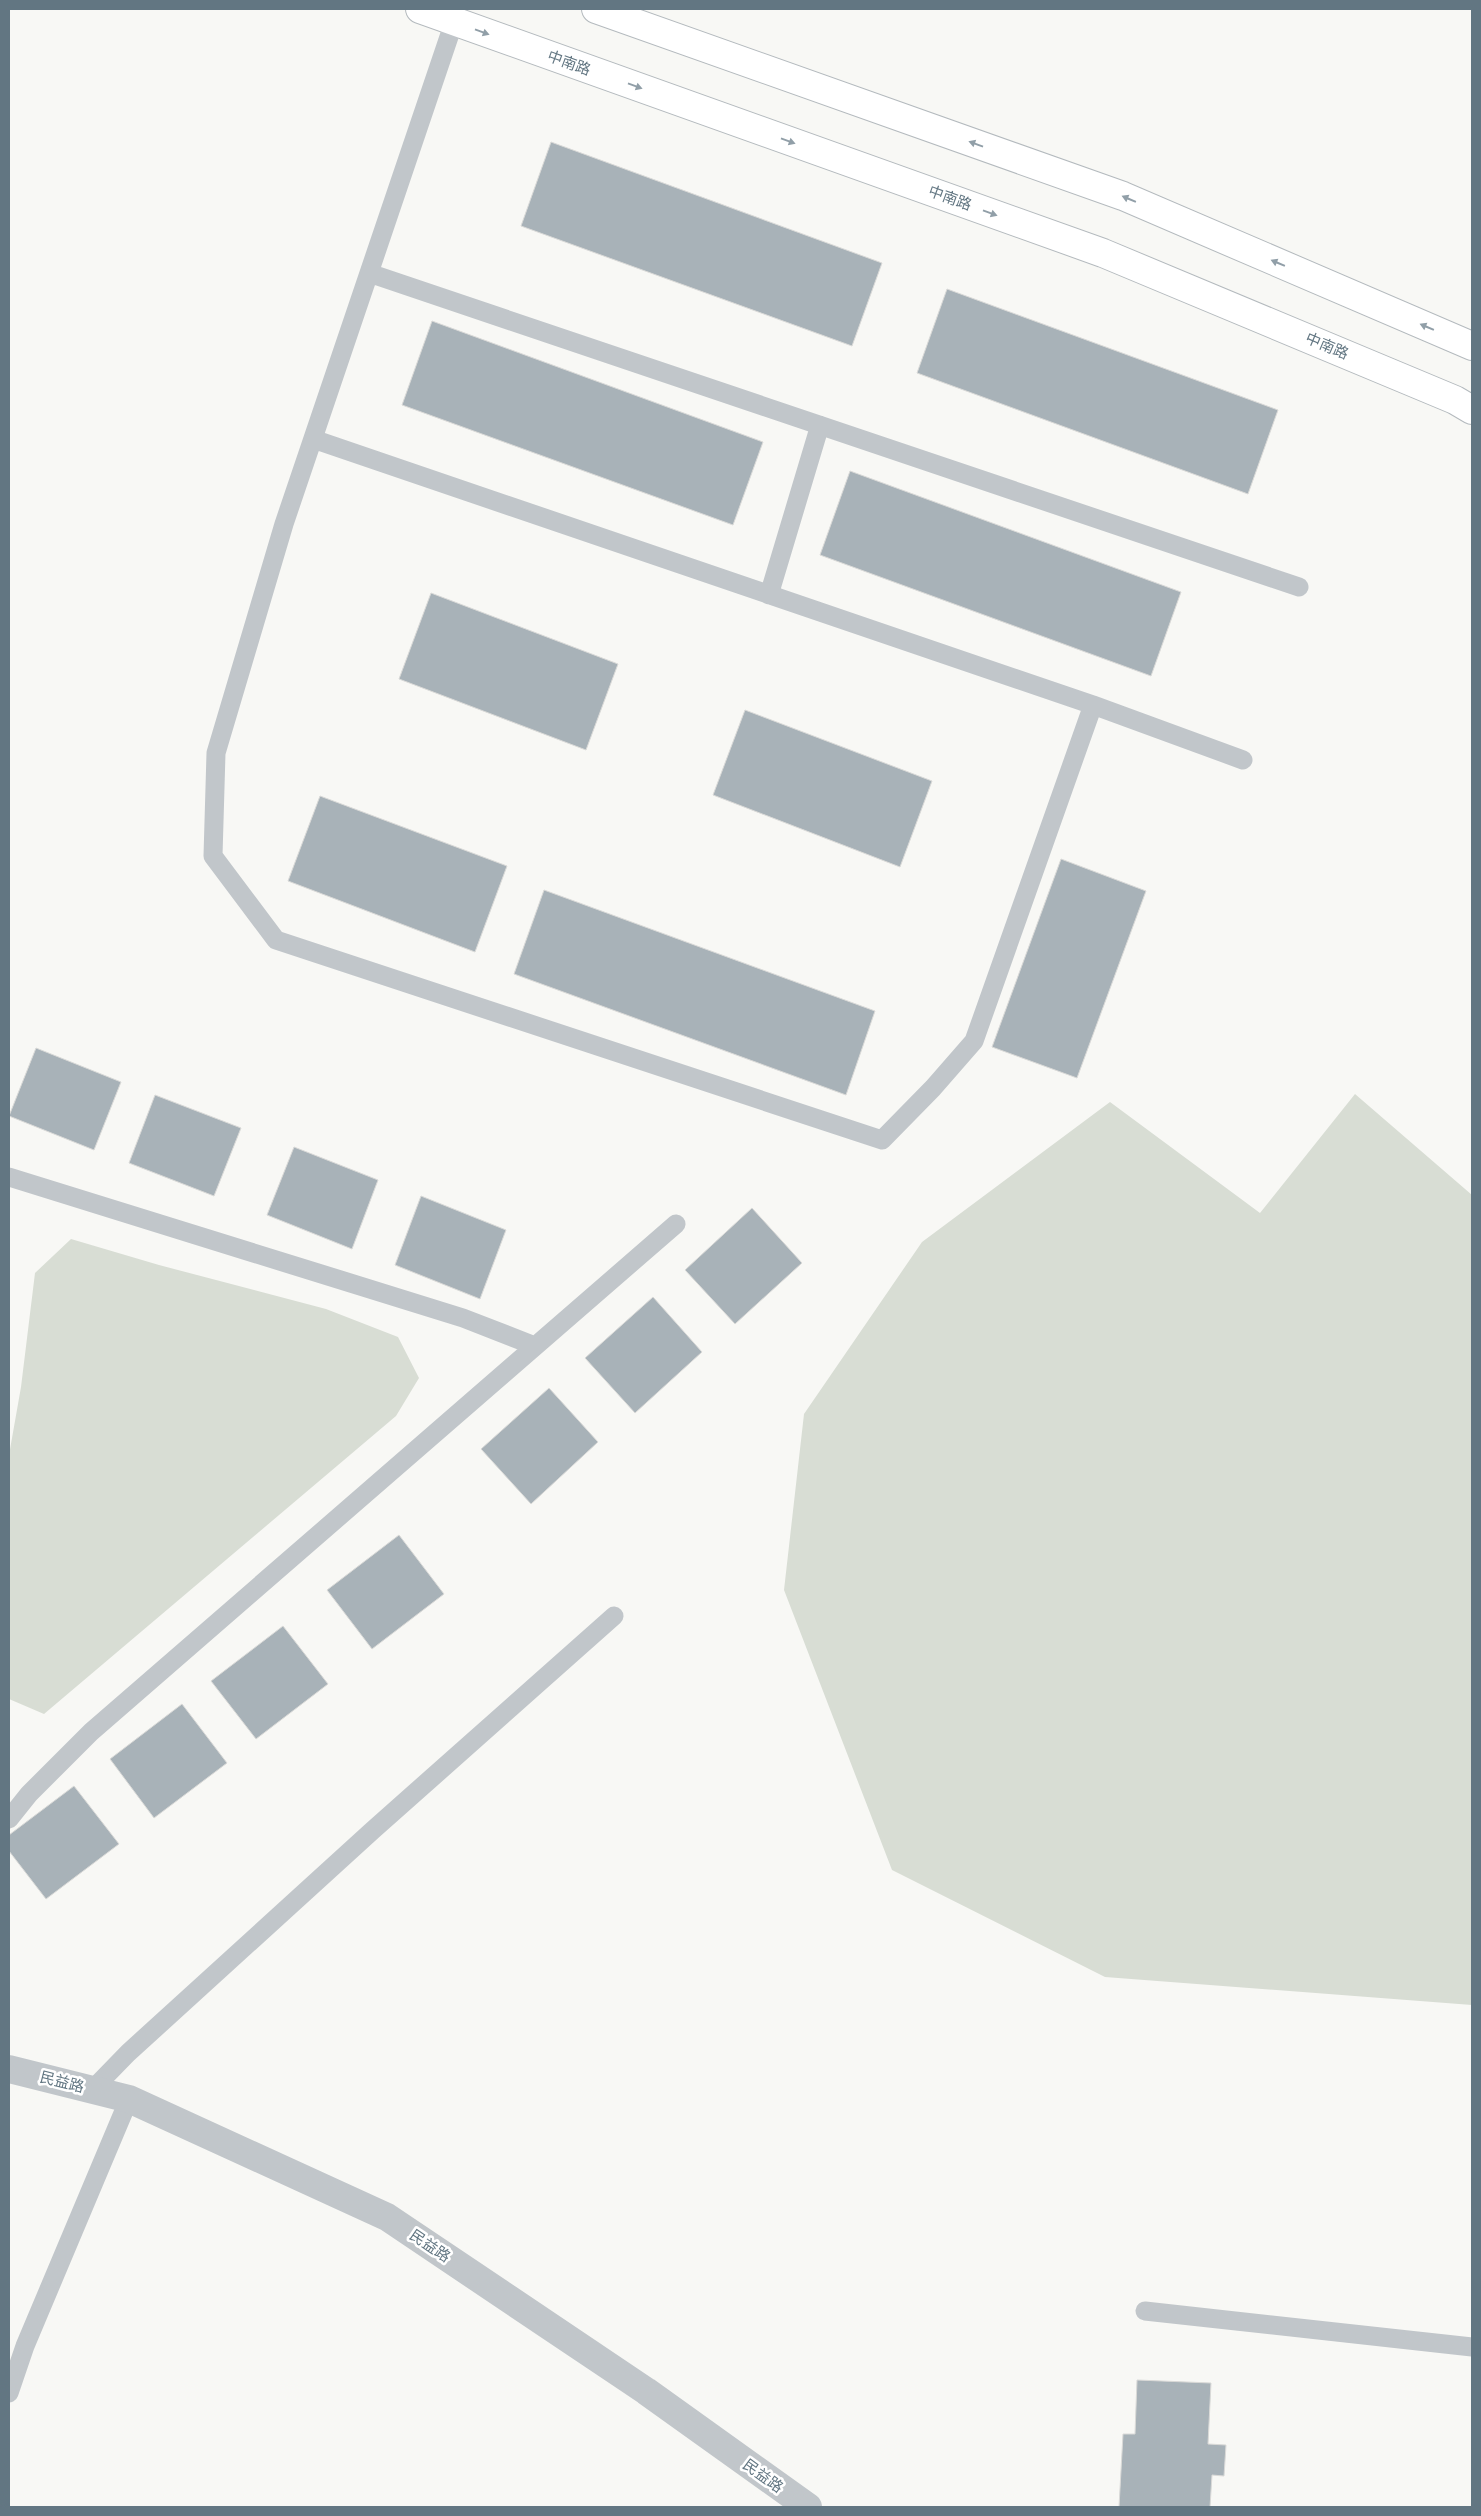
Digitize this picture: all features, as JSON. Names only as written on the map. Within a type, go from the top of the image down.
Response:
[{"type":"main road","name":"中南路","points":[[420,9],[1103,253],[1455,400],[1472,410]]},
{"type":"main road","points":[[596,9],[1124,196],[1472,346]]},
{"type":"street","name":"民益路","points":[[9,2069],[129,2098],[387,2217],[646,2391],[808,2507]]},
{"type":"lane","points":[[454,22],[284,524],[216,753],[213,856],[276,940],[882,1140],[933,1088],[974,1041],[1093,705]]},
{"type":"lane","points":[[369,272],[1299,587]]},
{"type":"lane","points":[[769,595],[820,425]]},
{"type":"lane","points":[[313,439],[1093,705],[1243,760]]},
{"type":"lane","points":[[9,1177],[463,1318],[535,1346]]},
{"type":"lane","points":[[9,1819],[29,1794],[91,1732],[676,1224]]},
{"type":"lane","points":[[92,2090],[135,2046],[372,1830],[614,1616]]},
{"type":"lane","points":[[9,2393],[25,2346],[129,2098]]},
{"type":"lane","points":[[1145,2311],[1472,2347]]},
{"type":"shaded area","points":[[1355,1094],[1472,1195],[1472,2005],[1105,1977],[892,1870],[784,1590],[804,1414],[922,1242],[1110,1102],[1260,1213]]},
{"type":"shaded area","points":[[71,1239],[159,1265],[326,1309],[398,1337],[419,1378],[396,1416],[44,1714],[9,1699],[9,1455],[21,1387],[35,1273]]},
{"type":"building","points":[[551,142],[882,263],[852,346],[521,226]]},
{"type":"building","points":[[947,289],[1278,410],[1248,494],[917,373]]},
{"type":"building","points":[[432,321],[763,442],[733,525],[402,405]]},
{"type":"building","points":[[850,471],[1181,592],[1151,676],[820,555]]},
{"type":"building","points":[[431,593],[618,664],[586,750],[399,679]]},
{"type":"building","points":[[745,710],[932,781],[900,867],[713,795]]},
{"type":"building","points":[[320,796],[507,866],[475,952],[288,881]]},
{"type":"building","points":[[1061,859],[1146,891],[1077,1078],[992,1047]]},
{"type":"building","points":[[544,890],[875,1011],[846,1095],[514,974]]},
{"type":"building","points":[[36,1048],[121,1082],[94,1150],[9,1116]]},
{"type":"building","points":[[155,1095],[241,1128],[214,1196],[129,1163]]},
{"type":"building","points":[[294,1147],[378,1180],[352,1249],[267,1215]]},
{"type":"building","points":[[421,1196],[506,1230],[480,1299],[395,1265]]},
{"type":"building","points":[[752,1208],[802,1263],[735,1324],[685,1270]]},
{"type":"building","points":[[653,1297],[702,1352],[635,1413],[585,1358]]},
{"type":"building","points":[[549,1388],[598,1442],[531,1504],[481,1449]]},
{"type":"building","points":[[399,1535],[444,1594],[372,1649],[327,1590]]},
{"type":"building","points":[[283,1626],[328,1684],[256,1739],[211,1681]]},
{"type":"building","points":[[182,1704],[227,1763],[154,1818],[110,1759]]},
{"type":"building","points":[[74,1786],[119,1844],[46,1899],[9,1851],[9,1835]]},
{"type":"building","points":[[1137,2380],[1211,2383],[1208,2444],[1226,2445],[1224,2476],[1212,2475],[1210,2507],[1119,2507],[1123,2434],[1135,2434]]}]
